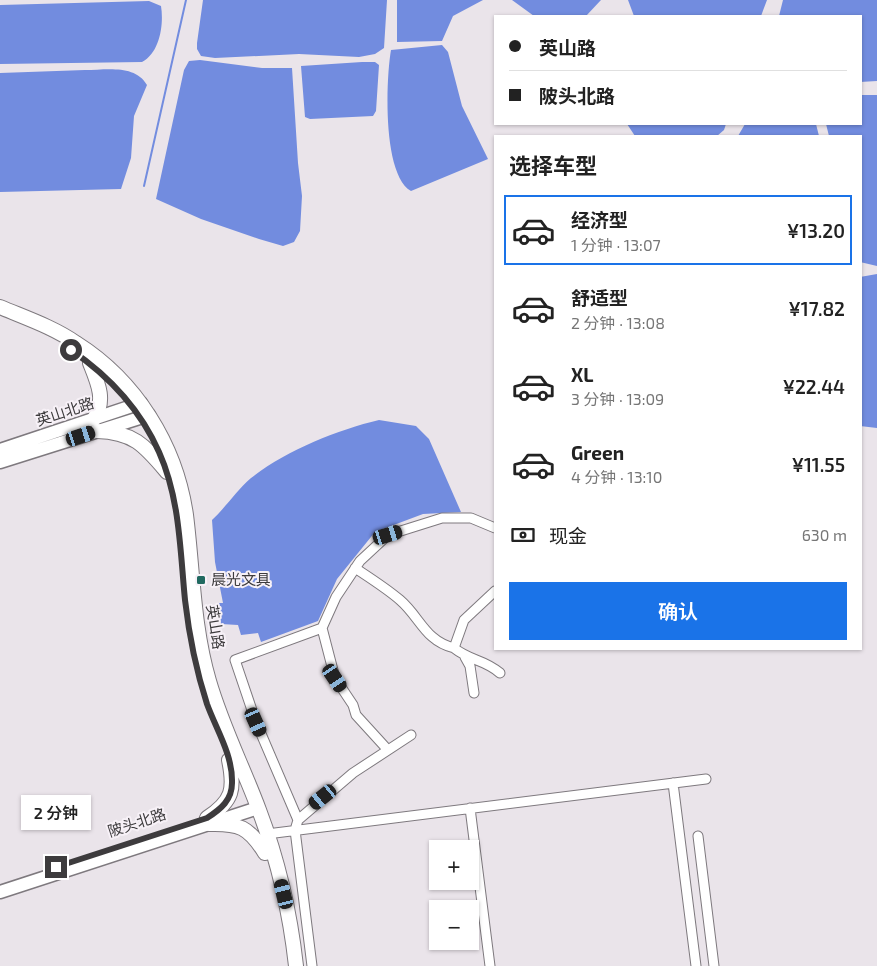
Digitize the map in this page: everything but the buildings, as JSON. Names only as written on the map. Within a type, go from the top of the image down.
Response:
[{"type":"main road","name":"英山路","points":[[0,307],[56,331],[76,342],[113,372],[167,448],[182,492],[196,620],[209,680],[253,806],[280,917],[287,966]]},
{"type":"main road","name":"英山路","points":[[0,316],[52,338],[90,363],[136,405]]},
{"type":"main road","points":[[90,363],[101,393],[100,407],[95,425],[131,437],[146,449],[167,472]]},
{"type":"main road","name":"英山北路","points":[[0,462],[95,425],[136,405]]},
{"type":"main road","name":"英山路","points":[[145,417],[167,472],[177,516],[188,622],[195,660],[207,704],[230,760],[268,834],[284,894],[296,966]]},
{"type":"main road","name":"英山北路","points":[[0,450],[95,425],[145,417]]},
{"type":"main road","points":[[208,821],[230,796],[232,781],[230,760]]},
{"type":"main road","name":"陂头北路","points":[[0,892],[253,806]]},
{"type":"main road","points":[[208,821],[243,828],[256,839],[264,853]]},
{"type":"main road","name":"陂头北路","points":[[0,885],[208,821]]},
{"type":"street","points":[[387,749],[356,715],[353,706],[335,678],[322,628],[336,597],[356,568],[388,535],[442,518],[471,518],[494,528]]},
{"type":"street","points":[[356,568],[401,601],[419,624],[440,645],[454,648],[465,657],[470,666],[474,693]]},
{"type":"street","points":[[454,648],[464,620],[494,592]]},
{"type":"street","points":[[298,820],[256,722],[235,660],[322,628]]},
{"type":"street","points":[[465,657],[488,663],[500,673]]},
{"type":"street","points":[[312,966],[295,830],[298,820],[353,773],[411,735]]},
{"type":"street","points":[[268,834],[706,779]]},
{"type":"street","points":[[673,783],[696,966]]},
{"type":"street","points":[[470,808],[490,966]]},
{"type":"street","points":[[698,836],[714,966]]},
{"type":"water","points":[[203,0],[387,0],[384,48],[375,54],[359,57],[299,54],[215,58],[201,56],[197,49],[197,43]]},
{"type":"water","points":[[397,0],[483,0],[453,16],[442,41],[397,42]]},
{"type":"water","points":[[512,0],[601,0],[587,15],[533,15]]},
{"type":"water","points":[[628,0],[767,0],[761,15],[634,15]]},
{"type":"water","points":[[783,0],[877,0],[877,81],[862,82],[862,15],[779,15]]},
{"type":"water","points":[[149,1],[161,6],[162,21],[157,45],[148,58],[142,62],[0,64],[0,5]]},
{"type":"water","points":[[442,45],[448,52],[462,106],[488,159],[411,191],[402,181],[395,166],[391,147],[387,103],[391,50]]},
{"type":"water","points":[[200,60],[262,68],[292,68],[302,196],[300,231],[294,242],[283,246],[259,239],[201,219],[156,199],[184,70],[189,61]]},
{"type":"water","points":[[375,62],[379,65],[376,111],[373,116],[310,119],[305,117],[301,66]]},
{"type":"water","points":[[111,69],[128,71],[135,74],[142,78],[147,85],[134,116],[131,158],[121,189],[0,192],[0,73]]},
{"type":"water","points":[[862,95],[877,95],[877,266],[862,262],[862,135],[829,135],[826,125],[862,125]]},
{"type":"water","points":[[628,125],[726,125],[724,130],[718,135],[634,135]]},
{"type":"water","points":[[744,125],[816,125],[819,135],[739,135]]},
{"type":"water","points":[[877,274],[877,428],[862,426],[862,277]]},
{"type":"water","points":[[379,420],[416,426],[429,439],[461,512],[423,514],[375,532],[337,579],[318,621],[261,642],[258,633],[241,635],[238,625],[221,624],[218,603],[223,603],[215,562],[212,520],[251,478],[279,459],[295,450],[346,429]]},
{"type":"waterway","points":[[144,186],[186,0]]},
{"type":"place","name":"晨光文具","points":[[201,580]]},
{"type":"route","points":[[56,867],[207,818],[226,803],[232,790],[230,760],[207,704],[191,641],[185,602],[177,516],[167,472],[147,428],[132,406],[107,378],[71,350]]}]
